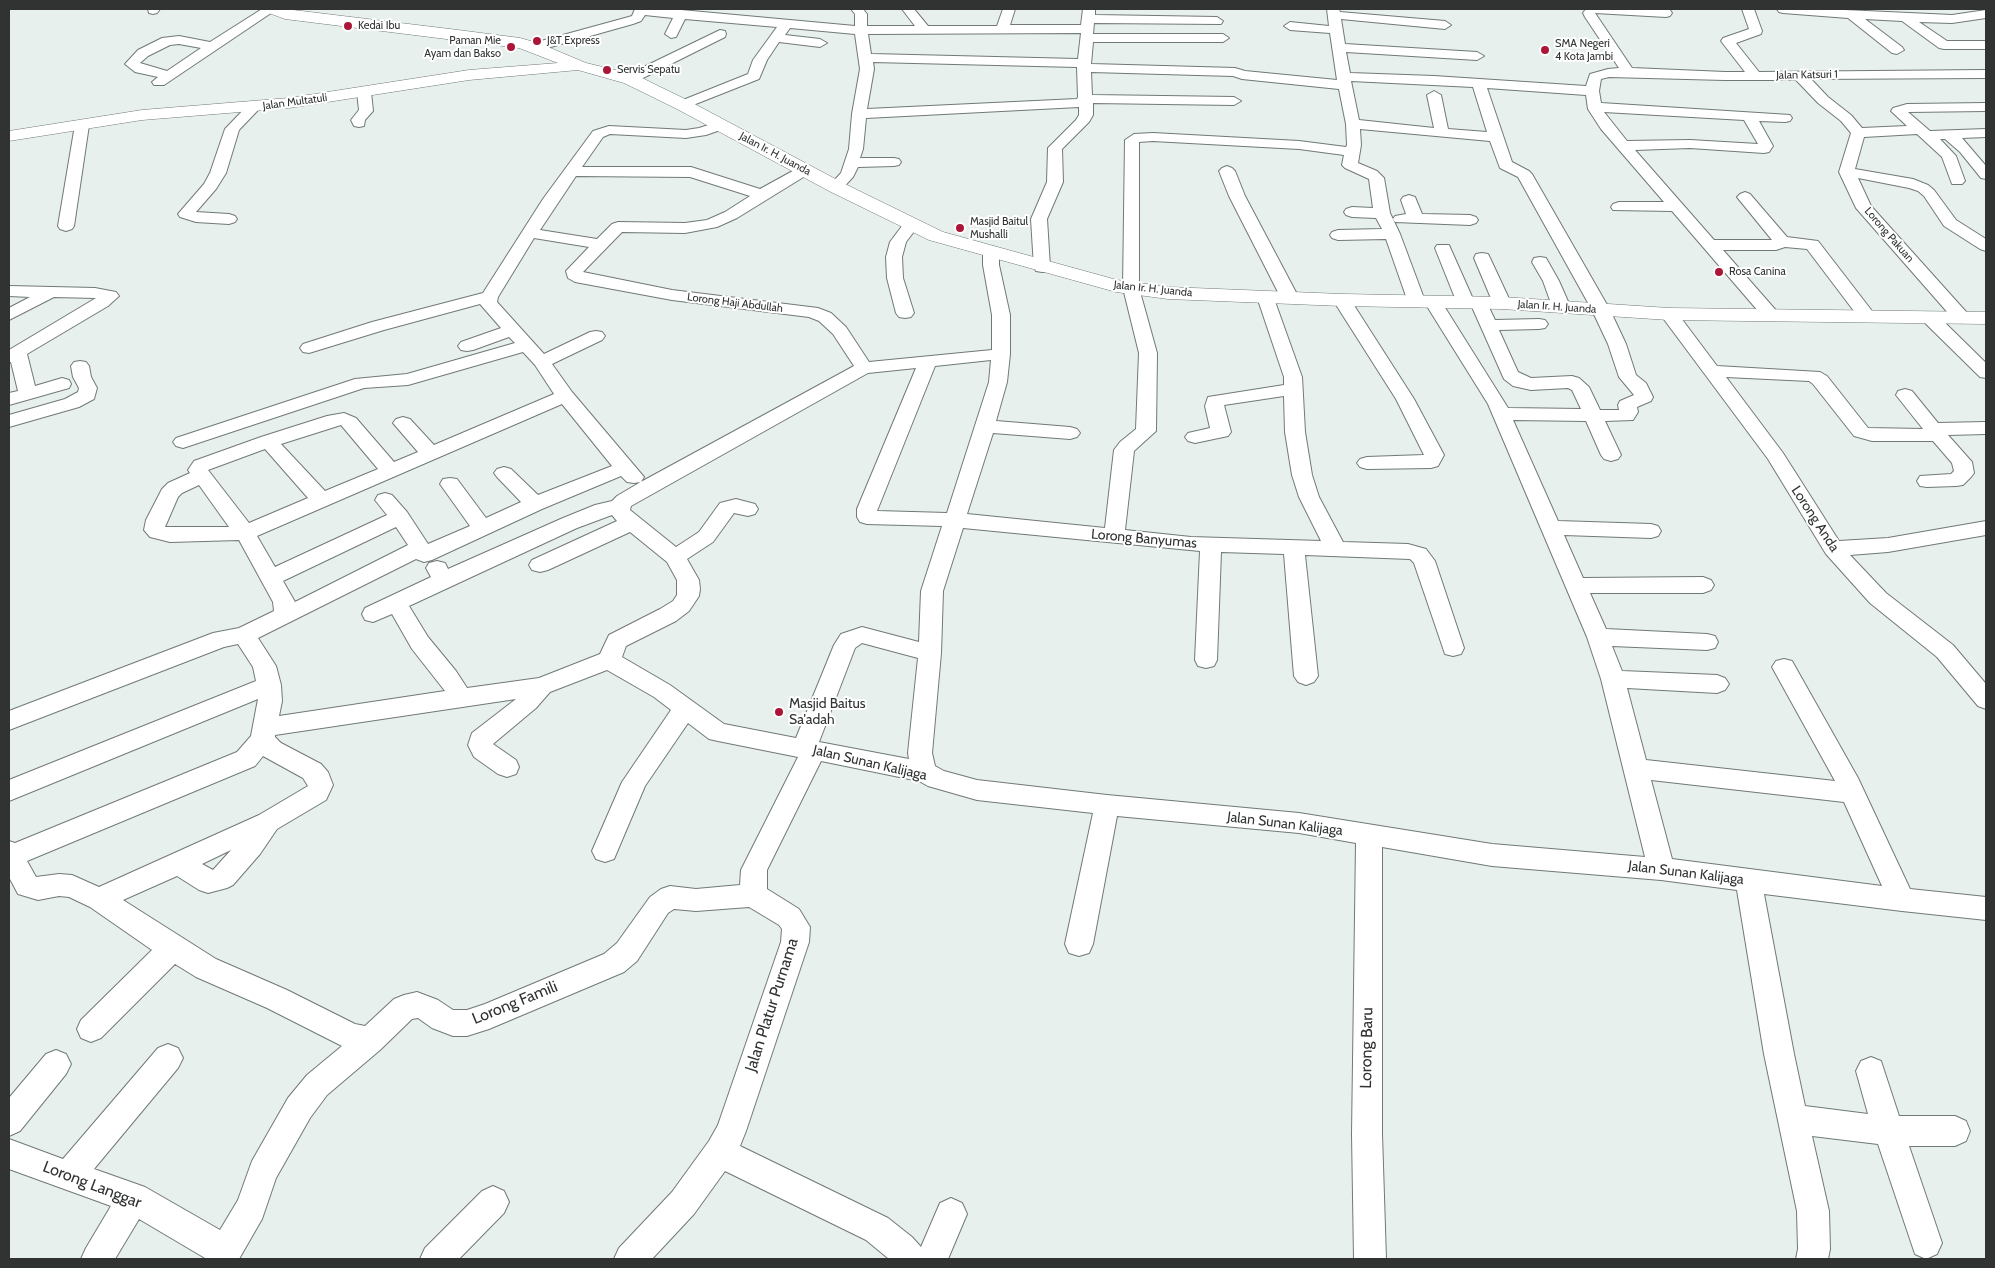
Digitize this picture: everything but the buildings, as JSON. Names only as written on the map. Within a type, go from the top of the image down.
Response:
[{"type":"main road","points":[[281,10],[520,43],[535,47],[580,66]]},
{"type":"main road","name":"Jalan Ir. H. Juanda","points":[[580,66],[630,80],[683,105],[836,187],[910,225],[936,236],[1042,267],[1131,288],[1168,293],[1342,300],[1502,303],[1669,314],[1986,318]]},
{"type":"main road","name":"Jalan Multatuli","points":[[9,136],[172,112],[253,108],[469,75],[580,66]]},
{"type":"street","points":[[836,187],[843,181],[852,163],[856,149],[859,114],[866,73],[867,64],[860,30],[860,14],[857,9]]},
{"type":"street","points":[[911,9],[924,29]]},
{"type":"street","points":[[1002,30],[1009,9]]},
{"type":"street","points":[[1592,9],[1591,17],[1628,72]]},
{"type":"street","points":[[1596,9],[1666,13]]},
{"type":"street","points":[[1748,9],[1756,32],[1728,41],[1755,76]]},
{"type":"street","points":[[1783,9],[1906,18],[1960,19],[1986,14]]},
{"type":"street","points":[[213,46],[179,40],[166,42],[143,53],[132,64],[140,70],[164,79],[213,46],[281,10]]},
{"type":"street","points":[[535,47],[634,19],[639,15],[639,10],[860,30],[1028,29],[1088,24],[1159,14],[1215,15],[1235,72]]},
{"type":"street","points":[[1440,33],[1391,20],[1334,12],[1353,124],[1354,145],[1350,165],[1372,174],[1376,178],[1389,228],[1425,302],[1501,414],[1598,638],[1613,679],[1661,869]]},
{"type":"street","points":[[671,34],[681,14]]},
{"type":"street","points":[[1851,15],[1866,27],[1897,46]]},
{"type":"street","points":[[1028,29],[1033,16]]},
{"type":"street","points":[[1906,18],[1944,45]]},
{"type":"street","points":[[1391,20],[1397,36],[1397,51]]},
{"type":"street","points":[[683,105],[754,76],[760,60],[786,24]]},
{"type":"street","points":[[1088,24],[1226,47]]},
{"type":"street","points":[[1042,267],[1039,219],[1055,182],[1055,148],[1084,119],[1086,112],[1084,101],[1084,65],[1088,24]]},
{"type":"street","points":[[1290,26],[1336,30]]},
{"type":"street","points":[[1866,27],[1919,27]]},
{"type":"street","points":[[630,80],[720,34]]},
{"type":"street","points":[[777,38],[820,43]]},
{"type":"street","points":[[1925,45],[1986,45]]},
{"type":"street","points":[[1340,48],[1477,56]]},
{"type":"street","points":[[865,58],[1084,65],[1235,72],[1242,75],[1345,81],[1480,83],[1592,91]]},
{"type":"street","points":[[914,73],[966,72]]},
{"type":"street","points":[[1628,72],[1608,73],[1595,77],[1592,91],[1595,107],[1606,126],[1771,315]]},
{"type":"street","name":"Jalan Katsuri 1","points":[[1628,72],[1755,76],[1986,74]]},
{"type":"street","points":[[866,73],[885,73]]},
{"type":"street","points":[[1957,181],[1949,156],[1899,112],[1899,109],[1982,99],[1965,74]]},
{"type":"street","points":[[1798,75],[1817,102],[1846,118],[1858,133]]},
{"type":"street","points":[[1480,83],[1505,165],[1524,174],[1601,310],[1617,344],[1628,378],[1639,387],[1644,397],[1627,405],[1629,412],[1626,416],[1501,414]]},
{"type":"street","points":[[359,123],[358,120],[366,108],[364,92]]},
{"type":"street","points":[[1434,95],[1442,133]]},
{"type":"street","points":[[859,114],[1132,98],[1234,101]]},
{"type":"street","points":[[1595,107],[1785,118]]},
{"type":"street","points":[[229,219],[196,217],[186,214],[211,186],[218,173],[232,129],[253,108]]},
{"type":"street","points":[[1622,146],[1690,144],[1764,149],[1766,146],[1749,116]]},
{"type":"street","points":[[1353,124],[1496,137]]},
{"type":"street","points":[[66,226],[82,125]]},
{"type":"street","points":[[646,488],[624,468],[565,396],[542,362],[488,303],[490,296],[551,199],[601,132],[686,134],[701,132],[721,125]]},
{"type":"street","points":[[1858,133],[1986,134]]},
{"type":"street","points":[[1858,133],[1847,172],[1913,184],[1923,188],[1929,193],[1950,223],[1986,246]]},
{"type":"street","points":[[1949,134],[1965,149],[1986,175]]},
{"type":"street","points":[[1114,537],[1124,450],[1146,430],[1148,353],[1131,288],[1131,144],[1134,138],[1153,137],[1299,145],[1352,152]]},
{"type":"street","points":[[852,163],[894,162]]},
{"type":"street","points":[[531,233],[600,244],[618,227],[685,228],[712,224],[731,215],[805,170]]},
{"type":"street","points":[[573,171],[691,172],[762,195]]},
{"type":"street","points":[[1227,171],[1237,196],[1290,298]]},
{"type":"street","name":"Lorong Pakuan","points":[[1847,172],[1866,212],[1962,318]]},
{"type":"street","points":[[1745,197],[1782,242]]},
{"type":"street","points":[[1409,200],[1416,219]]},
{"type":"street","points":[[1619,207],[1676,206]]},
{"type":"street","points":[[1352,212],[1389,228]]},
{"type":"street","points":[[1338,235],[1389,228],[1416,219],[1470,220]]},
{"type":"street","points":[[905,314],[895,278],[894,257],[898,242],[910,225]]},
{"type":"street","points":[[1372,246],[1389,228]]},
{"type":"street","points":[[1710,245],[1776,245],[1782,242],[1806,242],[1816,247],[1866,315]]},
{"type":"street","name":"Lorong Haji Abdullah","points":[[600,244],[574,271],[574,274],[581,278],[672,295],[812,312],[825,317],[840,331],[864,368]]},
{"type":"street","points":[[1443,248],[1472,303],[1488,325],[1513,378],[1531,384],[1572,382],[1580,387],[1611,455]]},
{"type":"street","points":[[924,772],[920,753],[930,653],[932,591],[998,382],[1001,354],[1001,314],[991,265],[991,252]]},
{"type":"street","points":[[1482,258],[1502,303]]},
{"type":"street","points":[[1540,262],[1551,280],[1561,306]]},
{"type":"street","points":[[9,291],[95,293],[110,296],[14,355],[28,394]]},
{"type":"street","points":[[9,315],[50,292]]},
{"type":"street","points":[[310,348],[378,326],[490,296]]},
{"type":"street","points":[[1266,297],[1289,363],[1294,389],[1295,432],[1302,474],[1309,497],[1335,547]]},
{"type":"street","points":[[1342,300],[1405,399],[1434,455],[1431,462],[1367,463]]},
{"type":"street","name":"Lorong Anda","points":[[1669,314],[1776,457],[1833,549],[1878,598],[1945,651],[1986,700]]},
{"type":"street","points":[[1929,316],[1986,372]]},
{"type":"street","points":[[1488,325],[1539,324]]},
{"type":"street","points":[[468,346],[511,330]]},
{"type":"street","points":[[542,362],[596,336]]},
{"type":"street","points":[[183,442],[362,383],[408,378],[526,346]]},
{"type":"street","points":[[626,514],[624,501],[864,368],[1001,354]]},
{"type":"street","name":"Lorong Banyumas","points":[[928,361],[867,509],[867,517],[954,520],[1211,545],[1335,547],[1408,551],[1418,554],[1424,561],[1453,648]]},
{"type":"street","points":[[9,421],[72,403],[87,395],[88,388],[82,377],[80,366]]},
{"type":"street","points":[[1713,371],[1813,376],[1820,380],[1861,432],[1872,435],[1986,428]]},
{"type":"street","points":[[9,399],[62,384]]},
{"type":"street","points":[[1196,437],[1221,432],[1214,406],[1215,401],[1294,389]]},
{"type":"street","points":[[1905,395],[1962,462],[1964,473],[1956,480],[1926,481]]},
{"type":"street","points":[[201,476],[175,488],[169,494],[160,508],[154,530],[161,534],[170,535],[245,533],[565,396]]},
{"type":"street","points":[[284,615],[284,602],[245,533],[198,470],[205,463],[268,441],[334,420],[344,420],[349,422],[391,471]]},
{"type":"street","points":[[402,423],[431,454]]},
{"type":"street","points":[[985,426],[1070,433]]},
{"type":"street","points":[[268,441],[322,500]]},
{"type":"street","points":[[9,721],[221,639],[244,635],[422,551],[482,528],[624,468]]},
{"type":"street","points":[[504,473],[536,504]]},
{"type":"street","points":[[450,484],[482,528]]},
{"type":"street","points":[[385,500],[400,518],[422,551],[440,571],[444,580]]},
{"type":"street","points":[[675,557],[706,537],[727,508],[736,506],[748,509]]},
{"type":"street","points":[[263,733],[542,686],[609,660],[613,647],[622,636],[668,615],[686,601],[689,590],[688,580],[675,557],[626,514],[602,510],[444,580],[373,614]]},
{"type":"street","points":[[540,564],[626,514]]},
{"type":"street","points":[[270,578],[400,518]]},
{"type":"street","points":[[1550,528],[1651,531]]},
{"type":"street","points":[[1833,549],[1888,544],[1986,528]]},
{"type":"street","points":[[1206,660],[1211,545]]},
{"type":"street","points":[[1294,547],[1306,676]]},
{"type":"street","points":[[1576,586],[1703,585]]},
{"type":"street","points":[[396,603],[420,643],[448,677],[461,699]]},
{"type":"street","points":[[244,635],[264,666],[269,685],[270,701],[263,733],[246,759],[10,854],[27,886],[38,889],[59,885],[72,886],[99,899],[172,948],[206,968],[277,999],[350,1036],[370,1040]]},
{"type":"street","points":[[752,895],[754,870],[809,749],[845,645],[853,637],[862,635],[930,653]]},
{"type":"street","points":[[1598,638],[1707,642]]},
{"type":"street","name":"Jalan Sunan Kalijaga","points":[[609,660],[662,691],[718,732],[924,772],[937,779],[977,790],[1106,805],[1300,823],[1492,855],[1661,869],[1902,900],[1986,908]]},
{"type":"street","points":[[1784,667],[1853,792],[1902,900]]},
{"type":"street","points":[[1613,679],[1717,684]]},
{"type":"street","points":[[9,791],[269,685]]},
{"type":"street","points":[[507,767],[483,750],[480,745],[481,740],[528,702],[542,686]]},
{"type":"street","points":[[604,851],[634,782],[686,708]]},
{"type":"street","points":[[99,899],[177,862],[208,882],[218,880],[224,877],[251,846],[268,822],[317,793],[321,785],[320,779],[312,771],[272,750],[263,733]]},
{"type":"street","points":[[1637,769],[1853,792]]},
{"type":"street","points":[[1079,944],[1106,805]]},
{"type":"street","name":"Lorong Baru","points":[[1369,836],[1367,1134],[1370,1259]]},
{"type":"street","points":[[1749,881],[1779,1054],[1813,1211],[1814,1249],[1812,1259]]},
{"type":"street","name":"Lorong Famili","points":[[223,1255],[251,1208],[263,1172],[299,1108],[317,1085],[404,1008],[417,1005],[453,1023],[467,1023],[489,1016],[614,962],[627,952],[659,905],[670,897],[696,900],[752,895]]},
{"type":"street","name":"Jalan Platur Purnama","points":[[630,1259],[683,1202],[720,1152],[731,1131],[795,942],[796,927],[789,917],[752,895]]},
{"type":"street","points":[[91,1029],[172,948]]},
{"type":"street","points":[[68,1176],[168,1058]]},
{"type":"street","points":[[9,1121],[56,1064]]},
{"type":"street","points":[[1871,1071],[1926,1243]]},
{"type":"street","points":[[1793,1120],[1890,1131],[1955,1130]]},
{"type":"street","points":[[720,1152],[877,1229],[901,1248],[910,1259]]},
{"type":"street","name":"Lorong Langgar","points":[[9,1154],[134,1198],[223,1255]]},
{"type":"street","points":[[97,1259],[134,1198]]},
{"type":"street","points":[[436,1259],[493,1202]]},
{"type":"street","points":[[932,1259],[952,1214]]},
{"type":"place","name":"Kedai Ibu","points":[[348,26]]},
{"type":"place","name":"J&T Express","points":[[537,41]]},
{"type":"place","name":"Paman Mie Ayam dan Bakso","points":[[511,47]]},
{"type":"place","name":"SMA Negeri 4 Kota Jambi","points":[[1545,50]]},
{"type":"place","name":"Servis Sepatu","points":[[607,70]]},
{"type":"place","name":"Masjid Baitul Mushalli","points":[[960,228]]},
{"type":"place","name":"Rosa Canina","points":[[1719,272]]},
{"type":"place","name":"Masjid Baitus Sa'adah","points":[[779,712]]}]
